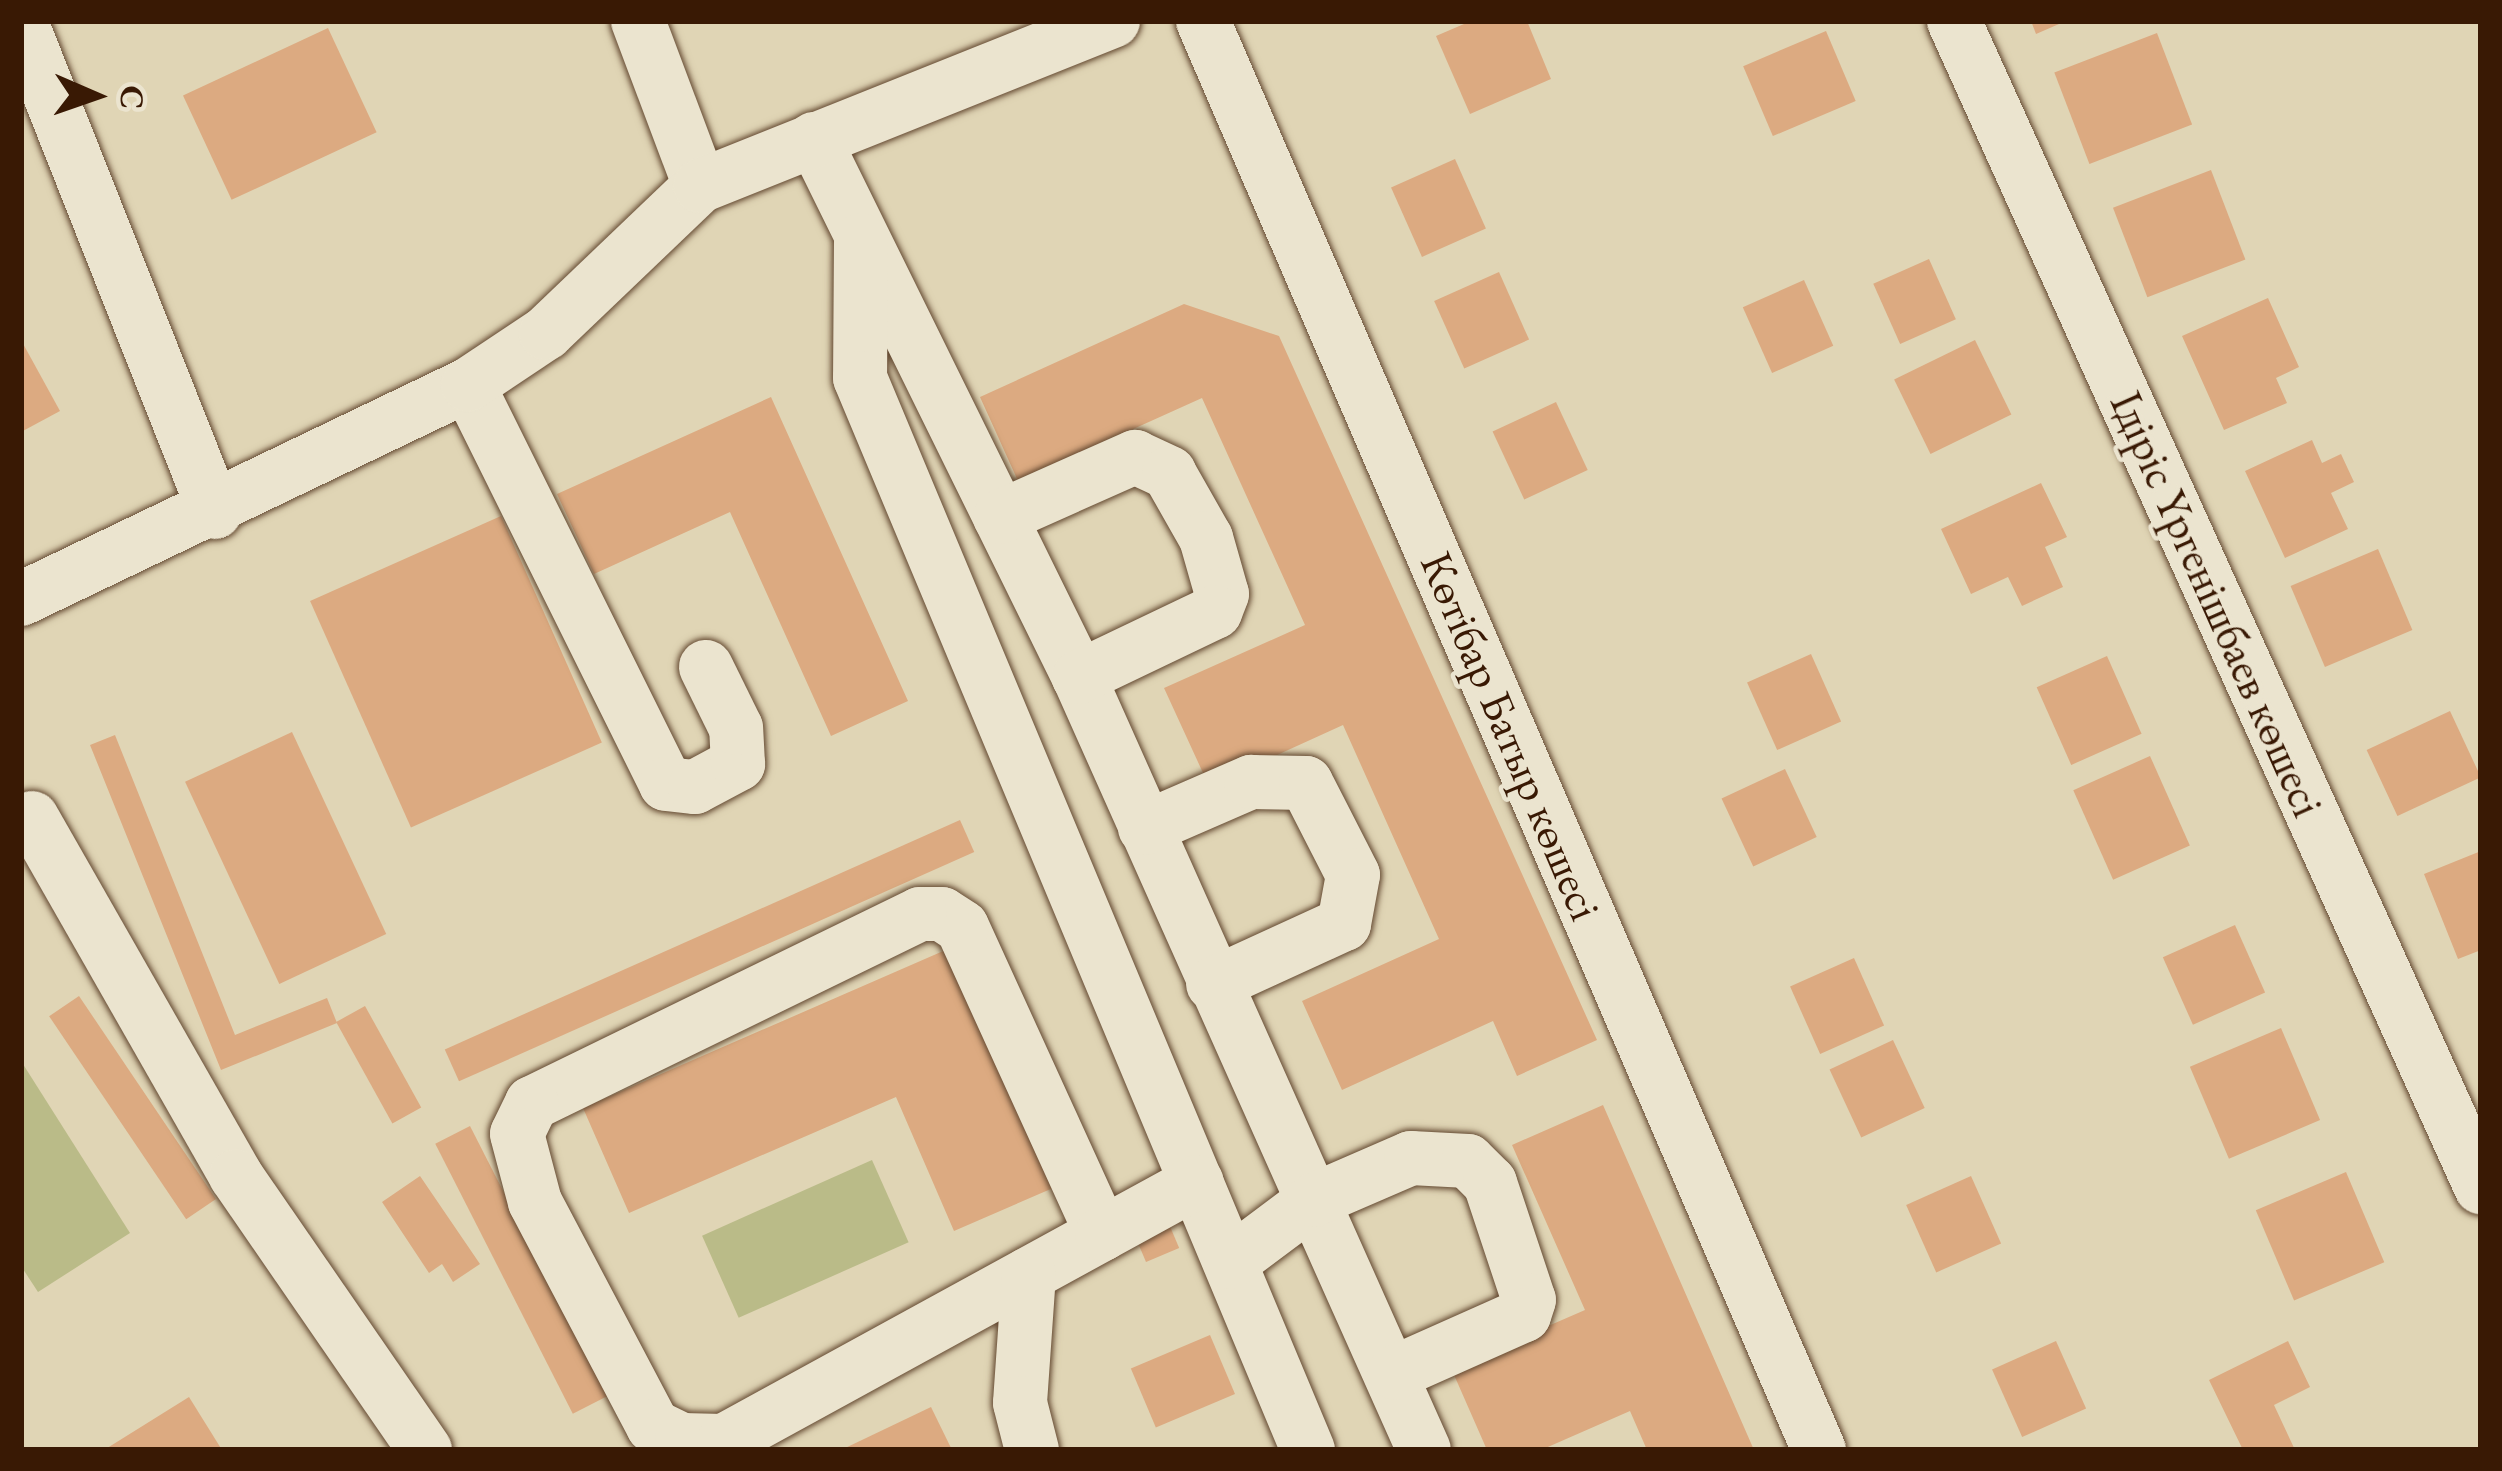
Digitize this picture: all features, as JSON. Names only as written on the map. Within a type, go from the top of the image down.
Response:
[{"type":"street","points":[[638,21],[700,186]]},
{"type":"street","points":[[21,599],[215,512],[468,385],[546,333],[700,186],[1113,21]]},
{"type":"street","name":"Көтібар Батыр көшесі","points":[[1203,21],[1819,1450]]},
{"type":"street","name":"Ідіріс Үргенішбаев көшесі","points":[[1954,21],[2481,1187]]},
{"type":"street","points":[[21,22],[215,512]]},
{"type":"street","points":[[814,139],[861,226],[1079,677],[1213,984],[1394,1372],[1424,1450]]},
{"type":"street","points":[[861,226],[860,378],[1307,1450]]},
{"type":"street","points":[[468,385],[666,784],[695,787],[738,764],[736,728],[706,667]]},
{"type":"street","points":[[1000,517],[1136,457],[1169,473],[1206,538],[1222,594],[1215,612],[1079,677]]},
{"type":"street","points":[[1145,828],[1251,782],[1306,783],[1353,875],[1344,924],[1213,984]]},
{"type":"street","points":[[32,818],[236,1175],[425,1450]]},
{"type":"street","points":[[1102,1234],[962,927],[920,914],[532,1103],[517,1134],[535,1202],[651,1438],[724,1442],[1197,1182]]},
{"type":"street","points":[[1231,1262],[1314,1200],[1429,1156],[1468,1160],[1490,1183],[1529,1277],[1524,1315],[1394,1372]]},
{"type":"street","points":[[1029,1274],[1020,1403],[1032,1450]]},
{"type":"green space","points":[[21,1061],[130,1233],[38,1292],[21,1266]]},
{"type":"green space","points":[[872,1160],[909,1242],[739,1318],[702,1236]]},
{"type":"building","points":[[1471,21],[1527,21],[1551,79],[1470,114],[1436,36]]},
{"type":"building","points":[[2031,21],[2066,21],[2036,34]]},
{"type":"building","points":[[328,28],[377,132],[232,200],[183,96]]},
{"type":"building","points":[[1826,31],[1856,101],[1773,136],[1743,66]]},
{"type":"building","points":[[2157,33],[2192,124],[2089,164],[2054,72]]},
{"type":"building","points":[[1455,159],[1486,228],[1422,257],[1391,187]]},
{"type":"building","points":[[2211,170],[2245,260],[2147,297],[2113,208]]},
{"type":"building","points":[[1929,259],[1956,319],[1900,344],[1873,284]]},
{"type":"building","points":[[1499,272],[1529,340],[1464,368],[1434,301]]},
{"type":"building","points":[[1804,280],[1833,346],[1772,373],[1743,307]]},
{"type":"building","points":[[2268,298],[2299,367],[2276,378],[2287,403],[2224,430],[2182,336]]},
{"type":"building","points":[[1184,304],[1279,336],[1597,1040],[1517,1076],[1493,1021],[1342,1090],[1302,1001],[1439,939],[1343,725],[1209,786],[1164,688],[1305,625],[1202,398],[1018,481],[980,397]]},
{"type":"building","points":[[21,340],[60,411],[21,432]]},
{"type":"building","points":[[1975,340],[2011,415],[1930,454],[1894,379]]},
{"type":"building","points":[[771,397],[908,701],[831,736],[730,512],[594,574],[557,494]]},
{"type":"building","points":[[1556,402],[1588,470],[1524,500],[1493,432]]},
{"type":"building","points":[[2312,440],[2322,463],[2341,454],[2354,482],[2331,493],[2348,529],[2285,558],[2245,471]]},
{"type":"building","points":[[2041,483],[2067,537],[2045,547],[2063,587],[2022,606],[2008,577],[1971,594],[1941,529]]},
{"type":"building","points":[[501,516],[602,743],[411,828],[310,601]]},
{"type":"building","points":[[2378,549],[2412,630],[2325,667],[2291,586]]},
{"type":"building","points":[[1811,654],[1841,722],[1777,750],[1747,682]]},
{"type":"building","points":[[2107,656],[2142,734],[2071,765],[2037,687]]},
{"type":"building","points":[[2450,711],[2481,777],[2397,816],[2367,750]]},
{"type":"building","points":[[292,732],[386,934],[279,984],[185,782]]},
{"type":"building","points":[[115,735],[235,1035],[327,998],[337,1023],[221,1070],[90,745]]},
{"type":"building","points":[[2150,756],[2190,846],[2113,880],[2073,790]]},
{"type":"building","points":[[1785,769],[1817,837],[1753,867],[1722,799]]},
{"type":"building","points":[[960,820],[974,852],[459,1081],[445,1049]]},
{"type":"building","points":[[2481,851],[2481,950],[2458,959],[2424,874]]},
{"type":"building","points":[[2235,925],[2265,993],[2193,1025],[2163,957]]},
{"type":"building","points":[[957,945],[1060,1185],[954,1231],[896,1097],[629,1213],[583,1108]]},
{"type":"building","points":[[1854,958],[1884,1026],[1820,1054],[1790,986]]},
{"type":"building","points":[[79,996],[216,1199],[186,1219],[49,1016]]},
{"type":"building","points":[[365,1006],[421,1107],[392,1123],[336,1022]]},
{"type":"building","points":[[2281,1028],[2320,1120],[2229,1159],[2190,1067]]},
{"type":"building","points":[[1893,1040],[1925,1108],[1861,1138],[1830,1070]]},
{"type":"building","points":[[1603,1105],[1754,1450],[1647,1450],[1630,1411],[1541,1450],[1487,1450],[1451,1368],[1585,1310],[1512,1145]]},
{"type":"building","points":[[470,1126],[608,1396],[573,1414],[435,1144]]},
{"type":"building","points":[[2346,1172],[2384,1262],[2294,1301],[2256,1210]]},
{"type":"building","points":[[420,1176],[480,1264],[453,1282],[442,1264],[429,1273],[382,1202]]},
{"type":"building","points":[[1971,1176],[2001,1244],[1936,1272],[1906,1205]]},
{"type":"building","points":[[1169,1224],[1179,1248],[1146,1262],[1136,1238]]},
{"type":"building","points":[[1210,1335],[1235,1394],[1156,1428],[1131,1369]]},
{"type":"building","points":[[2056,1341],[2086,1409],[2022,1437],[1992,1369]]},
{"type":"building","points":[[2288,1341],[2310,1387],[2274,1405],[2295,1450],[2243,1450],[2209,1380]]},
{"type":"building","points":[[189,1397],[222,1450],[104,1450]]},
{"type":"building","points":[[931,1407],[952,1450],[841,1450]]}]
